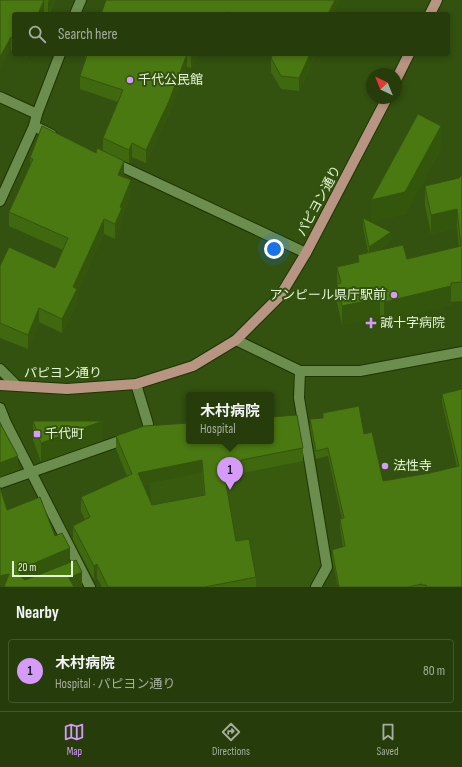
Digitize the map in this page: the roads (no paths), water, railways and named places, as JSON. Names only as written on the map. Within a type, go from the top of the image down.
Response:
[{"type":"main road","points":[[431,12],[437,0]]},
{"type":"main road","points":[[402,68],[408,56]]},
{"type":"main road","name":"パピヨン通り","points":[[0,385],[67,389],[136,384],[193,366],[236,340],[280,296],[306,253],[384,104]]},
{"type":"street","points":[[76,12],[81,0]]},
{"type":"street","points":[[0,201],[34,126],[37,114],[59,56]]},
{"type":"street","points":[[0,97],[37,114]]},
{"type":"street","points":[[34,126],[62,139]]},
{"type":"street","points":[[104,159],[306,253]]},
{"type":"street","points":[[236,340],[300,371],[360,371],[462,352]]},
{"type":"street","points":[[0,369],[17,386]]},
{"type":"street","points":[[300,371],[299,398],[327,567],[316,587]]},
{"type":"street","points":[[0,483],[148,430],[148,424],[136,384]]},
{"type":"street","points":[[0,408],[6,423],[32,472],[75,567],[90,587]]},
{"type":"place","name":"千代公民館","points":[[130,80]]},
{"type":"place","name":"アンピール県庁駅前","points":[[394,295]]},
{"type":"place","name":"誠十字病院","points":[[371,323]]},
{"type":"place","name":"千代町","points":[[37,434]]},
{"type":"place","name":"法性寺","points":[[385,466]]},
{"type":"place","name":"木村病院","points":[[230,490]]}]
